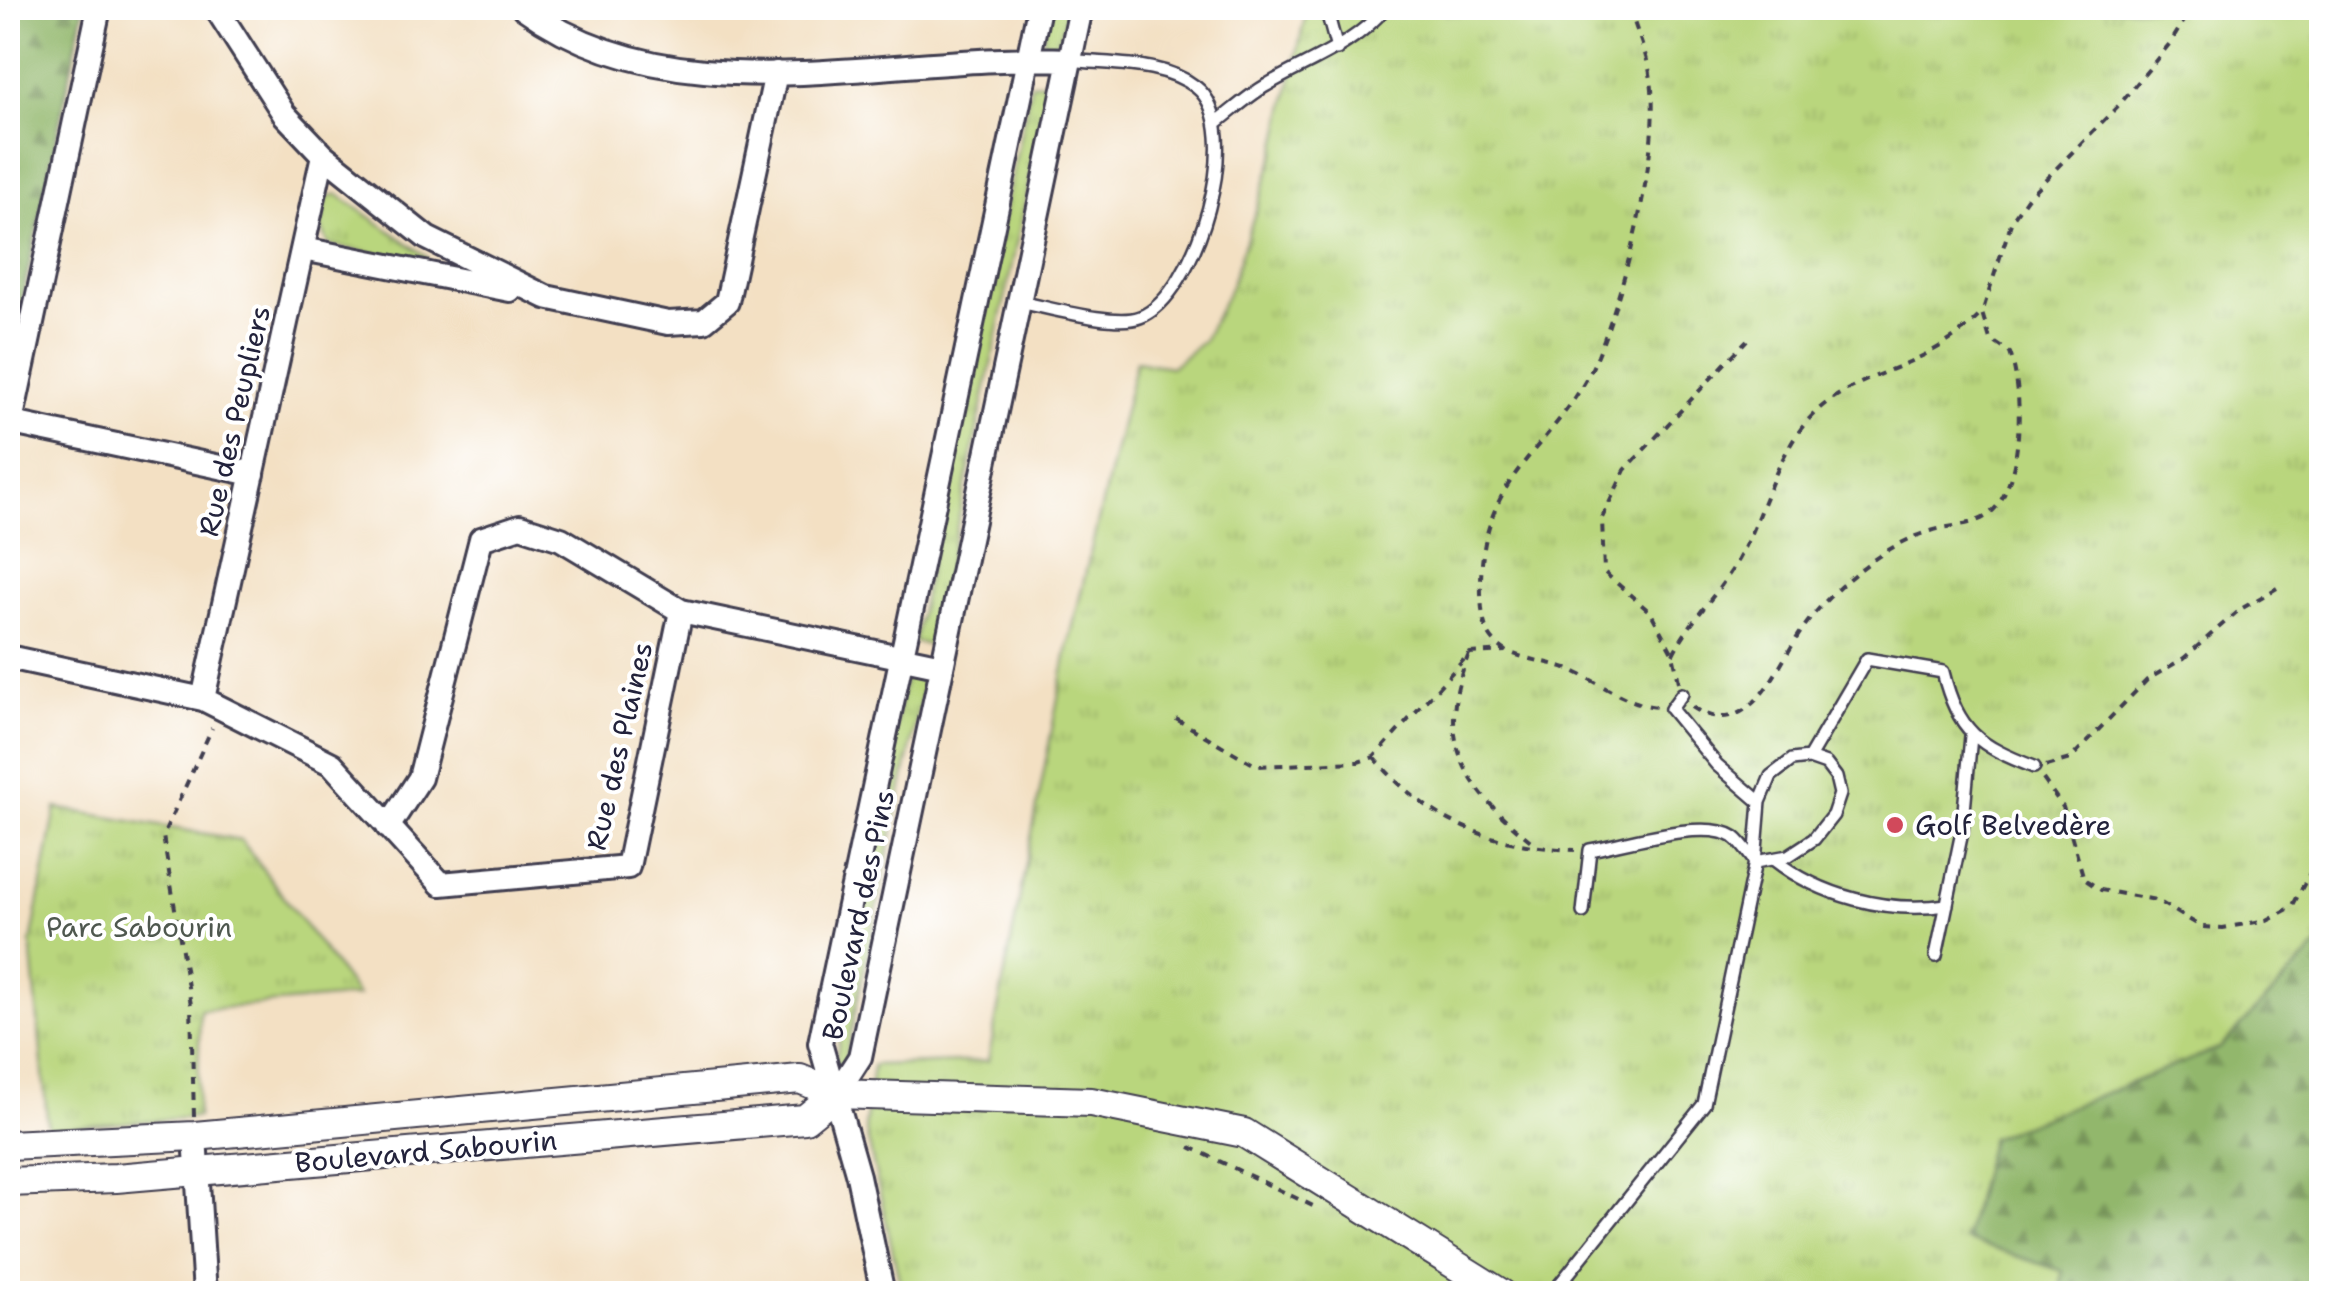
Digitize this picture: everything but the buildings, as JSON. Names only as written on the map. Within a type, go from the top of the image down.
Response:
[{"type":"street","points":[[99,8],[9,422],[252,474]]},
{"type":"street","points":[[216,8],[284,114],[323,155],[427,238],[546,297]]},
{"type":"street","points":[[524,8],[574,40],[621,57],[716,72],[776,74],[1028,58],[1070,60]]},
{"type":"street","name":"Boulevard des Pins","points":[[836,1094],[820,1043],[1038,8]]},
{"type":"street","name":"Boulevard des Pins","points":[[836,1094],[860,1057],[1081,8]]},
{"type":"street","points":[[302,249],[668,323],[704,322],[727,302],[776,74]]},
{"type":"street","name":"Rue des Peupliers","points":[[212,704],[252,474],[323,155]]},
{"type":"street","points":[[388,827],[420,778],[482,539],[520,526],[561,539],[681,612],[942,666]]},
{"type":"street","name":"Rue des Plaines","points":[[8,657],[212,704],[332,764],[441,884],[628,867],[681,612]]},
{"type":"street","name":"Boulevard Sabourin","points":[[8,1146],[195,1136],[800,1079],[836,1094],[1091,1102],[1244,1133],[1376,1211],[1502,1294]]},
{"type":"street","points":[[836,1094],[883,1294]]},
{"type":"street","name":"Boulevard Sabourin","points":[[8,1182],[805,1120],[836,1094]]},
{"type":"street","points":[[195,1136],[205,1294]]},
{"type":"lane","points":[[1326,8],[1337,49]]},
{"type":"lane","points":[[1216,123],[1265,86],[1337,49],[1368,28],[1385,8]]},
{"type":"lane","points":[[1019,302],[1138,319],[1164,303],[1187,271],[1217,169],[1216,123],[1200,89],[1168,71],[1070,60]]},
{"type":"lane","points":[[1809,758],[1867,659],[1944,672],[1948,694],[1971,736],[1992,751],[2034,767]]},
{"type":"lane","points":[[1682,694],[1671,709],[1718,764],[1760,802]]},
{"type":"lane","points":[[1936,956],[1962,832],[1971,736]]},
{"type":"lane","points":[[1552,1294],[1704,1104],[1755,862],[1760,802],[1781,766],[1809,758],[1826,764],[1836,777],[1840,794],[1833,816],[1814,839],[1788,856],[1755,862]]},
{"type":"lane","points":[[1583,912],[1590,850],[1698,830],[1717,831],[1735,838],[1755,862]]},
{"type":"lane","points":[[1773,859],[1798,879],[1857,898],[1894,906],[1947,905]]},
{"type":"path","points":[[1505,651],[1491,638],[1483,621],[1487,532],[1504,486],[1562,418],[1598,353],[1646,179],[1652,84],[1630,8]]},
{"type":"path","points":[[1673,654],[1691,618],[1731,571],[1793,442],[1810,418],[1829,401],[1935,353],[1982,314],[2012,220],[2027,198],[2120,104],[2171,42],[2192,8]]},
{"type":"path","points":[[1747,340],[1625,470],[1604,507],[1604,572],[1640,600],[1673,654],[1682,694],[1701,712],[1719,718],[1736,716],[1755,703],[1814,614],[1859,569],[1926,532],[1978,520],[1999,502],[2016,452],[2018,384],[2010,353],[1990,340],[1982,314]]},
{"type":"path","points":[[2277,588],[2239,610],[2184,658],[2138,687],[2070,759],[2034,767],[2063,807],[2084,879],[2101,890],[2156,900],[2202,927],[2267,920],[2292,908],[2322,850]]},
{"type":"path","points":[[1176,719],[1257,766],[1358,762],[1374,756],[1470,653],[1505,651],[1570,670],[1642,705],[1671,709]]},
{"type":"path","points":[[1470,653],[1457,683],[1453,712],[1454,740],[1462,764],[1477,790],[1496,811],[1540,848]]},
{"type":"path","points":[[195,1136],[191,1005],[163,836],[212,704]]},
{"type":"path","points":[[1374,756],[1410,798],[1472,832],[1540,848],[1590,850]]},
{"type":"path","points":[[1183,1145],[1235,1165],[1320,1210]]},
{"type":"green space","points":[[8,8],[84,8],[20,309],[8,303]]},
{"type":"green space","points":[[1047,8],[1067,8],[1059,43],[1043,42]]},
{"type":"green space","points":[[1307,8],[2321,8],[2321,943],[2220,1048],[1991,1138],[2064,1271],[2060,1293],[902,1293],[865,1127],[873,1065],[988,1061],[1067,651],[1136,361],[1171,367],[1203,341],[1230,288],[1276,150]]},
{"type":"green space","points":[[1041,82],[1049,88],[932,645],[914,642],[1031,84]]},
{"type":"green space","points":[[337,194],[426,256],[427,263],[329,245],[321,227],[327,197]]},
{"type":"green space","points":[[906,675],[925,678],[844,1065],[835,1063],[842,1026],[838,1003]]},
{"type":"green space","name":"Parc Sabourin","points":[[56,808],[241,840],[358,996],[200,1010],[197,1117],[48,1129],[31,943]]},
{"type":"green space","points":[[2321,943],[2321,1293],[2060,1293],[2063,1271],[1965,1240],[1991,1138],[2220,1048]]},
{"type":"place","name":"Golf Belvedère","points":[[1895,825]]}]
